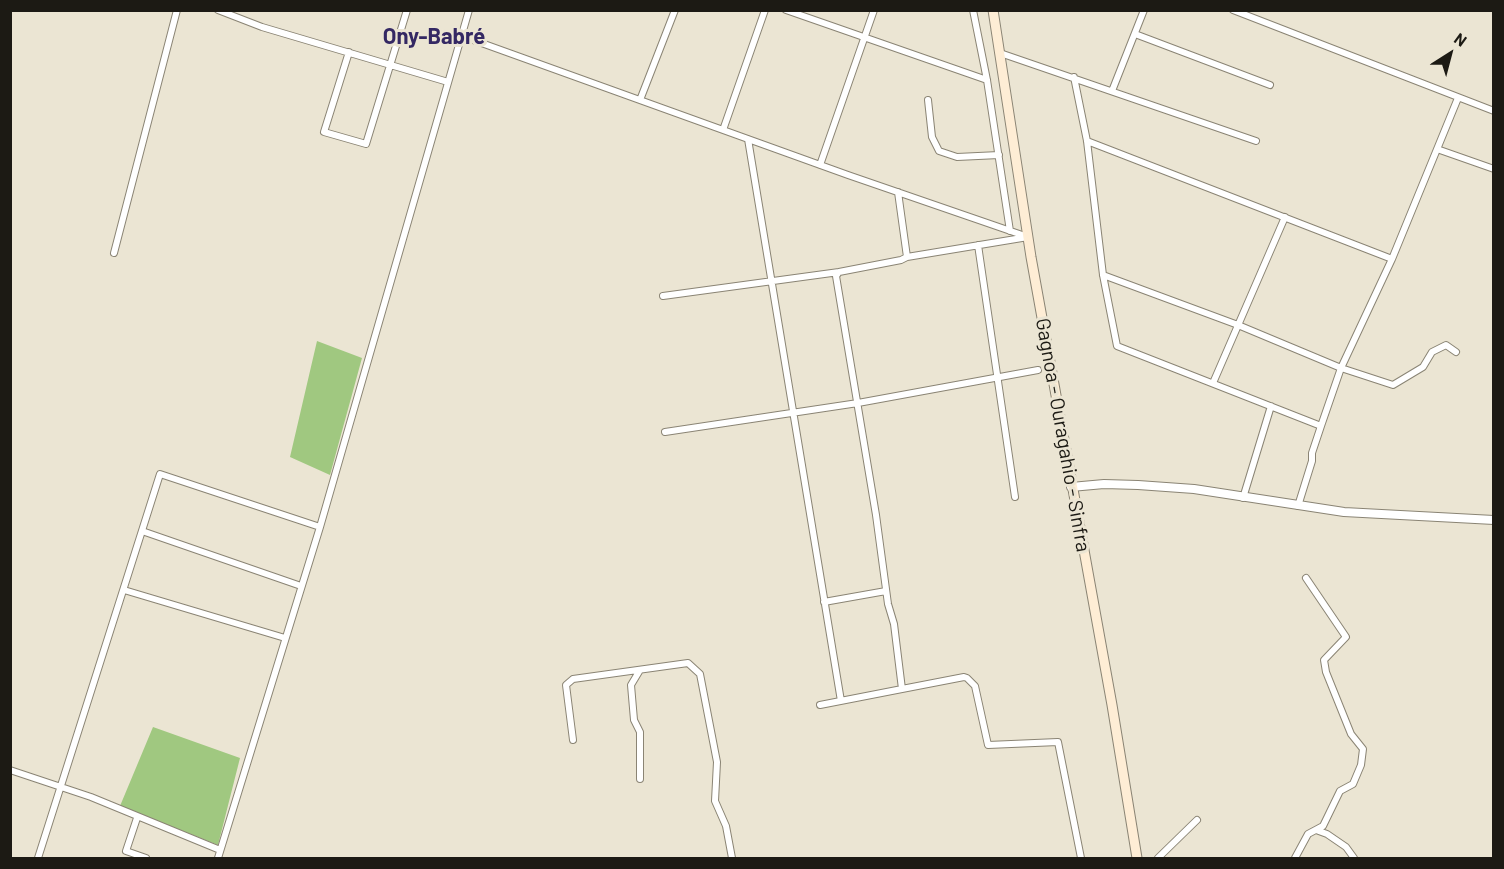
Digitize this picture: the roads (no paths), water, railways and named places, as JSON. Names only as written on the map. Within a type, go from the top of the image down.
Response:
[{"type":"main road","name":"Gagnoa - Ouragahio - Sinfra","points":[[993,10],[1028,237],[1071,487],[1112,705],[1137,858]]},
{"type":"street","points":[[114,253],[177,10]]},
{"type":"street","points":[[218,10],[262,27],[448,82]]},
{"type":"street","points":[[349,52],[324,132],[366,144],[407,10]]},
{"type":"street","points":[[218,858],[320,527],[469,10]]},
{"type":"street","points":[[640,100],[675,10]]},
{"type":"street","points":[[723,130],[765,10]]},
{"type":"street","points":[[786,10],[987,80]]},
{"type":"street","points":[[820,165],[874,10]]},
{"type":"street","points":[[974,10],[1010,231]]},
{"type":"street","points":[[1112,91],[1144,10]]},
{"type":"street","points":[[1233,10],[1494,111]]},
{"type":"street","points":[[1135,34],[1270,85]]},
{"type":"street","points":[[462,36],[1028,237]]},
{"type":"street","points":[[1000,52],[1256,141]]},
{"type":"street","points":[[1074,77],[1087,141],[1103,275],[1117,346],[1322,426]]},
{"type":"street","points":[[1298,506],[1312,461],[1312,453],[1341,368],[1392,259],[1458,98]]},
{"type":"street","points":[[928,100],[932,136],[939,152],[957,157],[999,155]]},
{"type":"street","points":[[748,139],[841,701]]},
{"type":"street","points":[[1087,141],[1392,259]]},
{"type":"street","points":[[1437,149],[1494,169]]},
{"type":"street","points":[[898,192],[907,257]]},
{"type":"street","points":[[1212,383],[1285,218]]},
{"type":"street","points":[[663,296],[839,272],[907,257],[1028,237]]},
{"type":"street","points":[[978,245],[1015,497]]},
{"type":"street","points":[[839,272],[836,276],[903,689]]},
{"type":"street","points":[[1103,275],[1238,325],[1341,368],[1393,385],[1424,367],[1432,352],[1446,345],[1456,352]]},
{"type":"street","points":[[665,432],[858,403],[1038,370]]},
{"type":"street","points":[[1243,498],[1271,406]]},
{"type":"street","points":[[38,858],[160,474],[320,527]]},
{"type":"street","points":[[1071,487],[1104,484],[1194,489],[1344,512],[1494,520]]},
{"type":"street","points":[[142,531],[301,586]]},
{"type":"street","points":[[1295,858],[1308,834],[1323,826],[1340,791],[1353,784],[1361,765],[1363,749],[1351,734],[1326,672],[1324,660],[1346,637],[1306,578]]},
{"type":"street","points":[[124,590],[285,638]]},
{"type":"street","points":[[824,602],[886,591]]},
{"type":"street","points":[[573,740],[566,685],[573,679],[688,663],[700,674],[717,762],[715,801],[726,826],[732,858]]},
{"type":"street","points":[[640,670],[631,685],[634,720],[640,732],[640,779]]},
{"type":"street","points":[[820,705],[967,678],[975,686],[988,745],[1058,742],[1081,858]]},
{"type":"street","points":[[10,770],[91,797],[137,818],[220,850]]},
{"type":"street","points":[[123,858],[137,818]]},
{"type":"street","points":[[1158,858],[1197,820]]},
{"type":"street","points":[[1316,830],[1327,834],[1346,847],[1354,858]]},
{"type":"street","points":[[126,851],[146,858]]},
{"type":"district","name":"Ony-Babré","points":[[434,37]]}]
